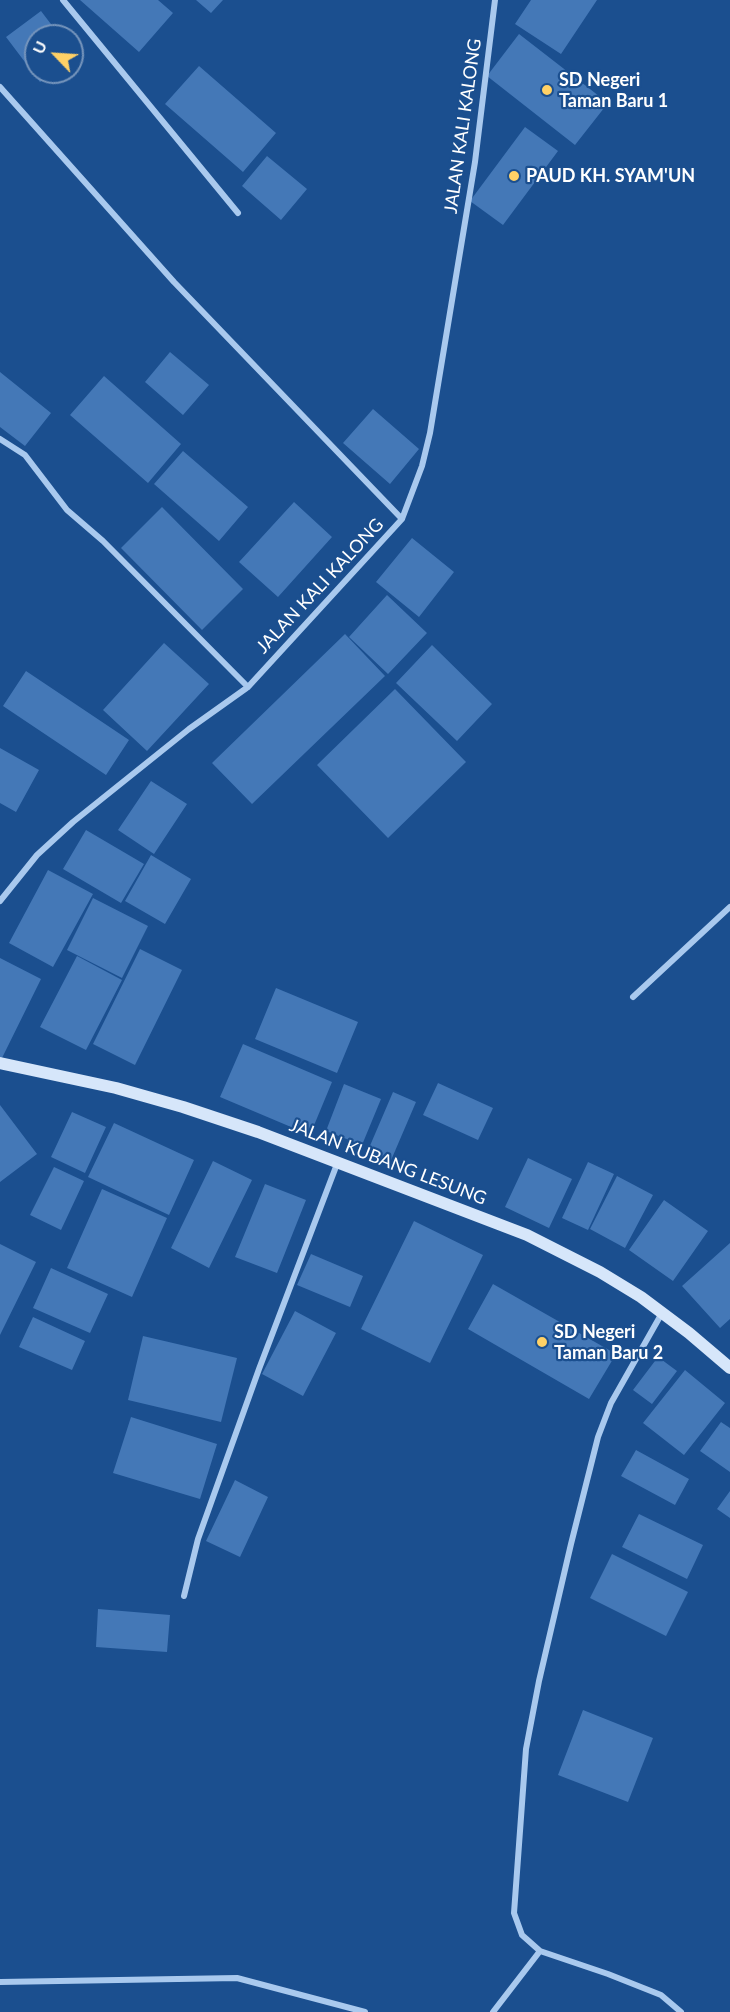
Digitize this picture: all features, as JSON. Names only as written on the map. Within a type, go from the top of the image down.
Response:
[{"type":"street","points":[[63,0],[238,213]]},
{"type":"street","name":"JALAN KALI KALONG","points":[[0,901],[37,855],[73,822],[189,729],[248,687],[402,519],[422,466],[430,433],[475,162],[495,0]]},
{"type":"street","points":[[0,87],[174,282],[402,519]]},
{"type":"street","points":[[0,439],[24,455],[67,510],[103,541],[248,687]]},
{"type":"street","points":[[633,997],[730,907]]},
{"type":"street","name":"JALAN KUBANG LESUNG","points":[[0,1063],[117,1088],[183,1107],[258,1132],[527,1235],[600,1272],[662,1313],[730,1368]]},
{"type":"street","points":[[184,1596],[202,1528],[259,1369],[337,1164]]},
{"type":"street","points":[[662,1313],[611,1403],[598,1437],[539,1681],[526,1749],[514,1913],[522,1935],[540,1951],[661,1995],[681,2012]]},
{"type":"street","points":[[493,2012],[540,1951]]},
{"type":"street","points":[[0,1982],[237,1978],[365,2012]]},
{"type":"building","points":[[80,0],[158,0],[173,13],[139,52]]},
{"type":"building","points":[[196,0],[223,0],[211,13]]},
{"type":"building","points":[[531,0],[597,0],[561,54],[515,24]]},
{"type":"building","points":[[41,11],[51,24],[24,24],[24,61],[6,37]]},
{"type":"building","name":"SD Negeri Taman Baru 1","points":[[519,34],[608,103],[575,145],[487,76]]},
{"type":"building","points":[[199,66],[276,133],[243,172],[165,104]]},
{"type":"building","name":"PAUD KH. SYAM'UN","points":[[525,127],[558,151],[503,225],[470,201]]},
{"type":"building","points":[[267,156],[307,189],[281,220],[242,186]]},
{"type":"building","points":[[170,352],[209,385],[183,415],[145,382]]},
{"type":"building","points":[[0,372],[51,413],[25,446],[0,427]]},
{"type":"building","points":[[104,376],[181,444],[148,483],[70,415]]},
{"type":"building","points":[[373,409],[419,449],[390,484],[343,443]]},
{"type":"building","points":[[183,451],[248,507],[219,541],[154,484]]},
{"type":"building","points":[[294,502],[332,537],[278,597],[239,562]]},
{"type":"building","points":[[162,507],[243,589],[202,630],[121,548]]},
{"type":"building","points":[[412,538],[454,572],[419,617],[376,582]]},
{"type":"building","points":[[387,595],[427,633],[388,674],[349,637]]},
{"type":"building","points":[[345,634],[385,676],[252,804],[212,763]]},
{"type":"building","points":[[164,643],[209,684],[147,751],[103,710]]},
{"type":"building","points":[[432,645],[492,704],[457,741],[396,683]]},
{"type":"building","points":[[26,671],[129,740],[106,775],[3,706]]},
{"type":"building","points":[[395,689],[466,762],[388,838],[317,765]]},
{"type":"building","points":[[0,748],[39,770],[16,812],[0,803]]},
{"type":"building","points":[[151,781],[187,804],[154,854],[118,830]]},
{"type":"building","points":[[86,830],[144,864],[121,903],[63,869]]},
{"type":"building","points":[[151,855],[191,879],[165,924],[125,901]]},
{"type":"building","points":[[48,870],[93,894],[53,967],[9,943]]},
{"type":"building","points":[[93,898],[148,926],[122,978],[67,950]]},
{"type":"building","points":[[140,949],[182,970],[135,1065],[93,1044]]},
{"type":"building","points":[[77,956],[122,980],[86,1050],[40,1027]]},
{"type":"building","points":[[0,958],[41,979],[2,1058],[0,1057]]},
{"type":"building","points":[[276,988],[358,1022],[337,1073],[255,1039]]},
{"type":"building","points":[[243,1044],[332,1082],[310,1135],[220,1097]]},
{"type":"building","points":[[438,1083],[493,1108],[478,1140],[423,1115]]},
{"type":"building","points":[[344,1084],[381,1099],[362,1145],[326,1131]]},
{"type":"building","points":[[393,1092],[416,1102],[389,1165],[366,1155]]},
{"type":"building","points":[[0,1105],[37,1154],[0,1182]]},
{"type":"building","points":[[72,1112],[106,1127],[85,1173],[51,1157]]},
{"type":"building","points":[[114,1123],[194,1160],[169,1215],[88,1177]]},
{"type":"building","points":[[528,1158],[572,1179],[549,1228],[505,1207]]},
{"type":"building","points":[[213,1161],[252,1180],[209,1268],[171,1248]]},
{"type":"building","points":[[588,1162],[614,1174],[588,1230],[562,1218]]},
{"type":"building","points":[[54,1167],[84,1181],[61,1230],[30,1215]]},
{"type":"building","points":[[617,1176],[653,1195],[625,1248],[590,1229]]},
{"type":"building","points":[[265,1184],[306,1200],[277,1273],[235,1257]]},
{"type":"building","points":[[102,1189],[167,1218],[132,1297],[67,1268]]},
{"type":"building","points":[[664,1200],[708,1231],[673,1281],[629,1250]]},
{"type":"building","points":[[414,1221],[483,1255],[430,1363],[361,1329]]},
{"type":"building","points":[[730,1243],[730,1319],[720,1328],[682,1286]]},
{"type":"building","points":[[0,1244],[36,1262],[0,1335]]},
{"type":"building","points":[[311,1254],[363,1276],[350,1307],[297,1285]]},
{"type":"building","points":[[51,1268],[108,1294],[90,1333],[33,1308]]},
{"type":"building","name":"SD Negeri Taman Baru 2","points":[[493,1284],[616,1354],[589,1399],[468,1329]]},
{"type":"building","points":[[295,1311],[336,1333],[303,1396],[262,1374]]},
{"type":"building","points":[[33,1317],[85,1341],[72,1370],[19,1347]]},
{"type":"building","points":[[143,1336],[237,1358],[221,1422],[128,1400]]},
{"type":"building","points":[[658,1357],[677,1371],[652,1404],[633,1390]]},
{"type":"building","points":[[685,1370],[725,1403],[684,1455],[643,1423]]},
{"type":"building","points":[[131,1417],[217,1444],[200,1499],[113,1473]]},
{"type":"building","points":[[721,1422],[730,1428],[730,1472],[700,1451]]},
{"type":"building","points":[[636,1450],[689,1479],[675,1505],[621,1476]]},
{"type":"building","points":[[235,1480],[268,1497],[240,1557],[206,1541]]},
{"type":"building","points":[[730,1491],[730,1518],[717,1509]]},
{"type":"building","points":[[639,1514],[703,1545],[687,1579],[622,1547]]},
{"type":"building","points":[[612,1554],[688,1592],[666,1636],[590,1598]]},
{"type":"building","points":[[98,1609],[170,1615],[167,1652],[96,1647]]},
{"type":"building","points":[[583,1710],[653,1738],[628,1802],[558,1775]]},
{"type":"place","name":"SD Negeri Taman Baru 1","points":[[547,90]]},
{"type":"place","name":"PAUD KH. SYAM'UN","points":[[514,176]]},
{"type":"place","name":"SD Negeri Taman Baru 2","points":[[542,1342]]}]
